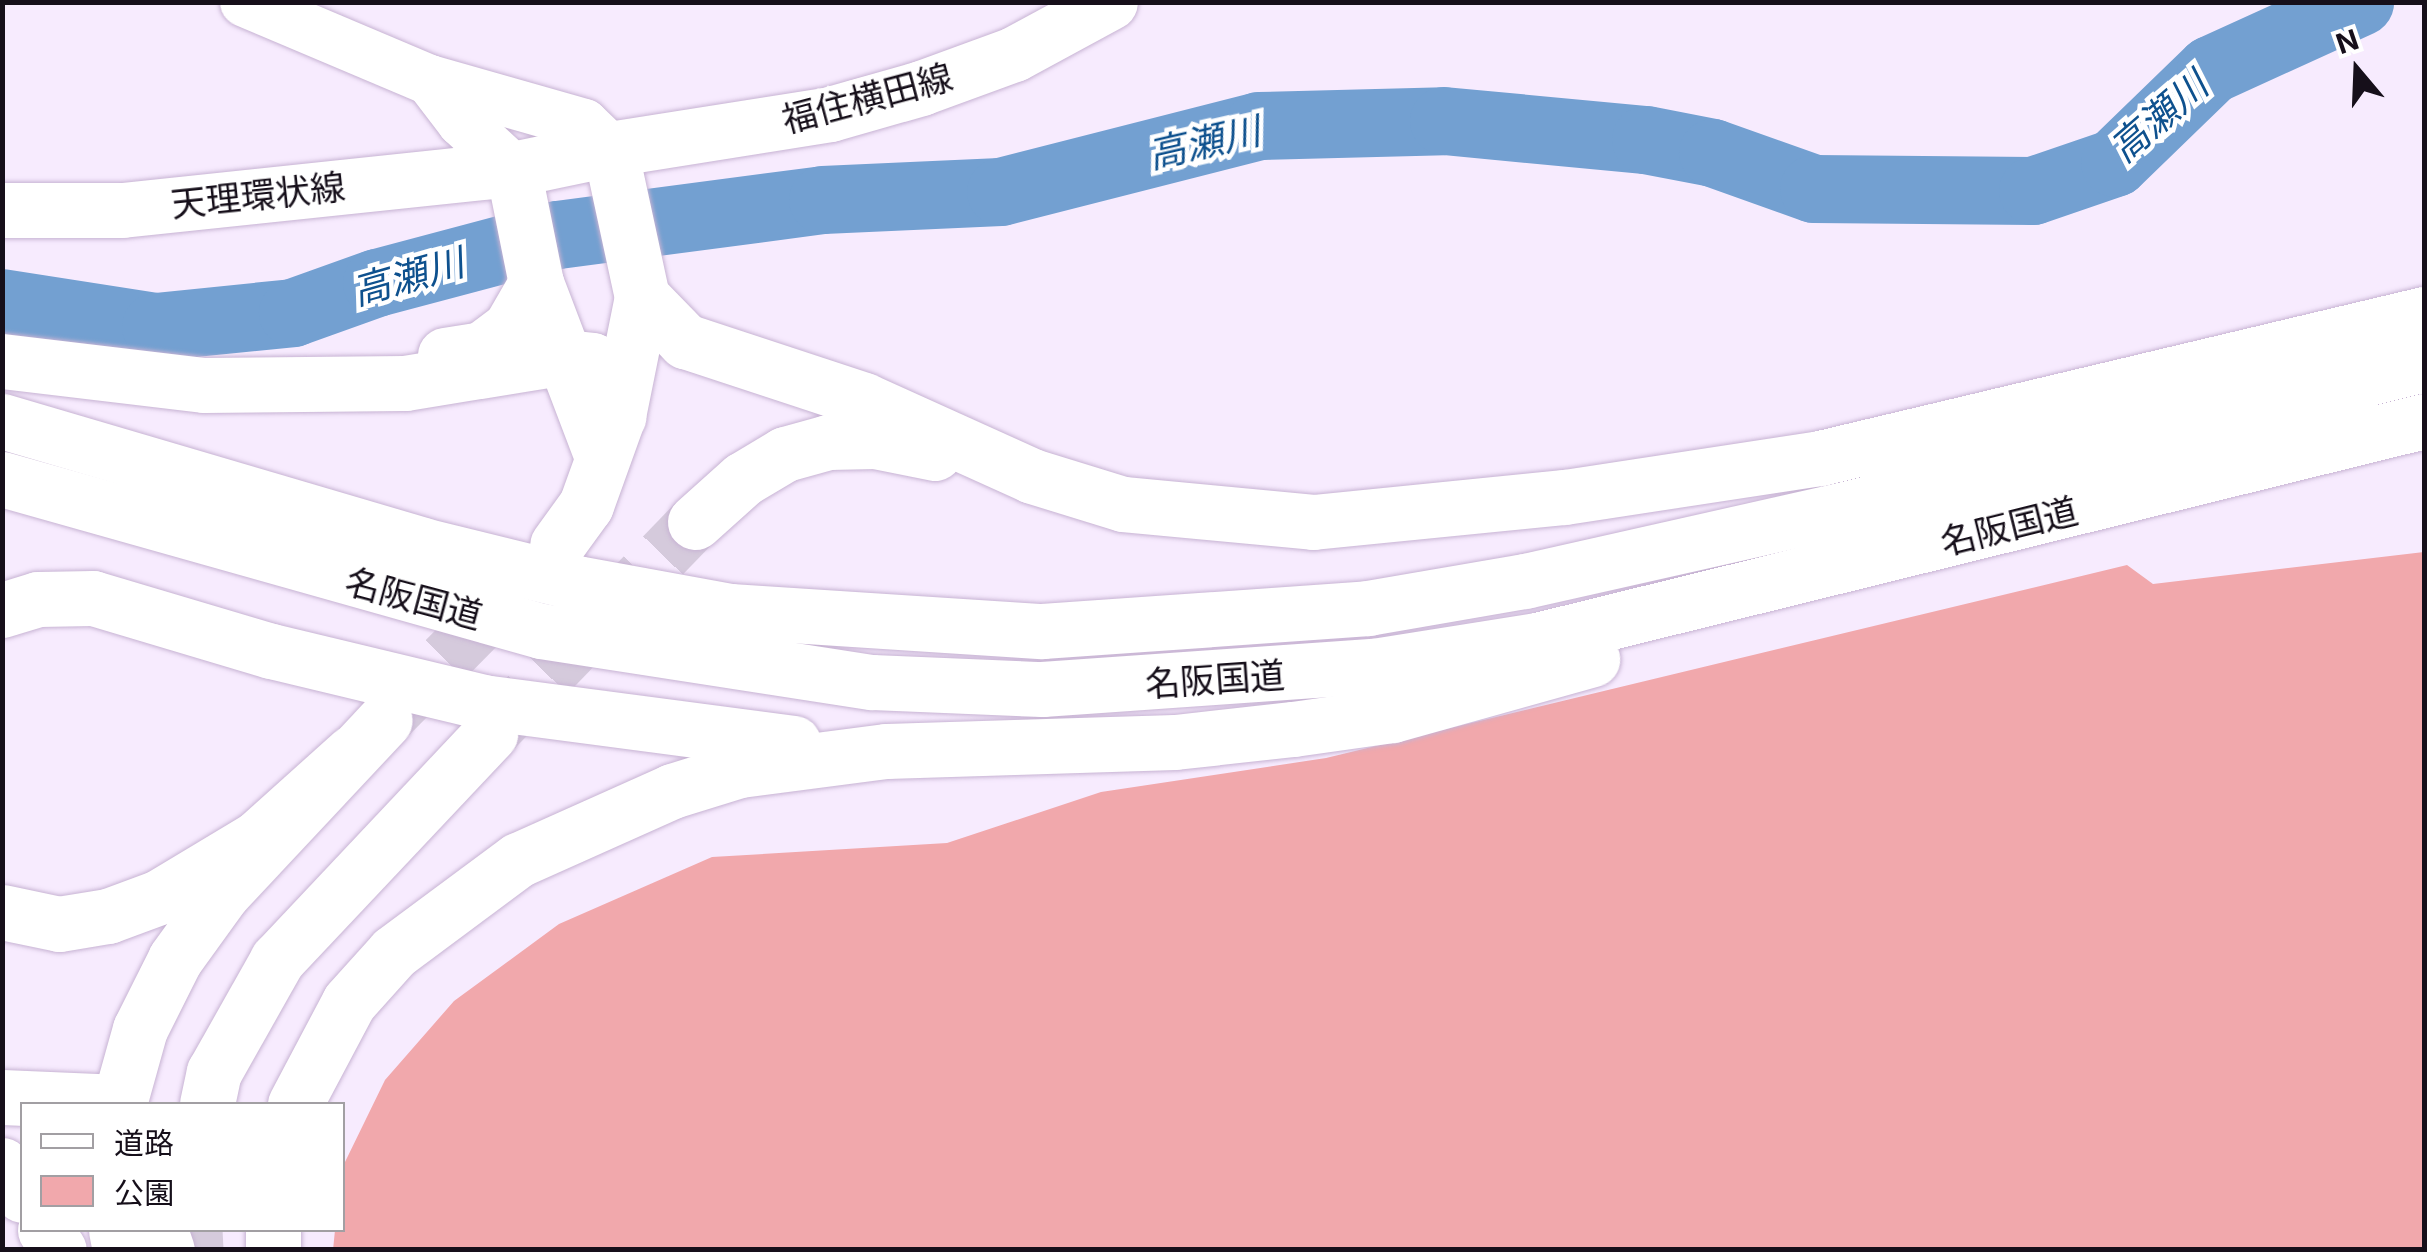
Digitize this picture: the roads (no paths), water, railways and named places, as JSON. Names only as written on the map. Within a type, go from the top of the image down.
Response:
[{"type":"main road","name":"福住横田線","points":[[615,166],[830,114],[1014,54],[1110,2]]},
{"type":"main road","name":"天理環状線","points":[[2,210],[122,210],[518,184],[615,166]]},
{"type":"main road","points":[[557,545],[586,505],[610,436],[638,273],[615,166]]},
{"type":"main road","points":[[518,184],[535,275],[565,357]]},
{"type":"main road","points":[[638,273],[685,341],[864,400],[1032,476]]},
{"type":"main road","points":[[295,382],[482,349],[510,328],[535,275]]},
{"type":"main road","points":[[694,522],[743,479],[786,454],[828,442],[875,441],[1032,476],[1123,504],[1218,518],[1313,522],[1420,514],[1820,458],[2424,314]]},
{"type":"main road","points":[[2,361],[149,381],[405,383],[565,357],[592,360],[607,378],[610,436]]},
{"type":"main road","name":"名阪国道","points":[[2,421],[422,545],[576,583],[730,611],[1042,631],[1368,608],[1525,581],[1841,510],[2424,364]]},
{"type":"main road","name":"名阪国道","points":[[2,478],[541,632],[872,682],[1042,688],[1374,666],[1537,640],[1858,564],[2424,421]]},
{"type":"main road","points":[[296,1102],[350,1002],[394,952],[518,860],[656,798],[740,770],[886,751],[1175,742],[1392,715],[1606,655],[1858,564]]},
{"type":"main road","points":[[2,610],[38,599],[93,598],[270,651],[483,702],[704,736],[886,751]]},
{"type":"main road","points":[[207,1102],[214,1072],[277,960],[490,734]]},
{"type":"main road","points":[[2,912],[58,924],[108,916],[158,897],[256,839],[369,736],[222,894],[174,959],[140,1028],[121,1102]]},
{"type":"main road","points":[[2,1097],[86,1102]]},
{"type":"main road","points":[[2,1165],[20,1192]]},
{"type":"street","points":[[245,2],[430,80],[584,124],[615,166]]},
{"type":"street","points":[[430,80],[518,184]]},
{"type":"waterway","name":"高瀬川","points":[[2,303],[156,327],[293,313],[377,283],[558,235],[823,200],[1001,192],[1259,126],[1444,121],[1646,140],[1713,153],[1814,189],[2033,191],[2115,163],[2211,70],[2360,2]]},
{"type":"tunnel","points":[[490,734],[695,522]]},
{"type":"tunnel","points":[[387,718],[516,587]]},
{"type":"tunnel","points":[[195,1232],[196,1250]]}]
